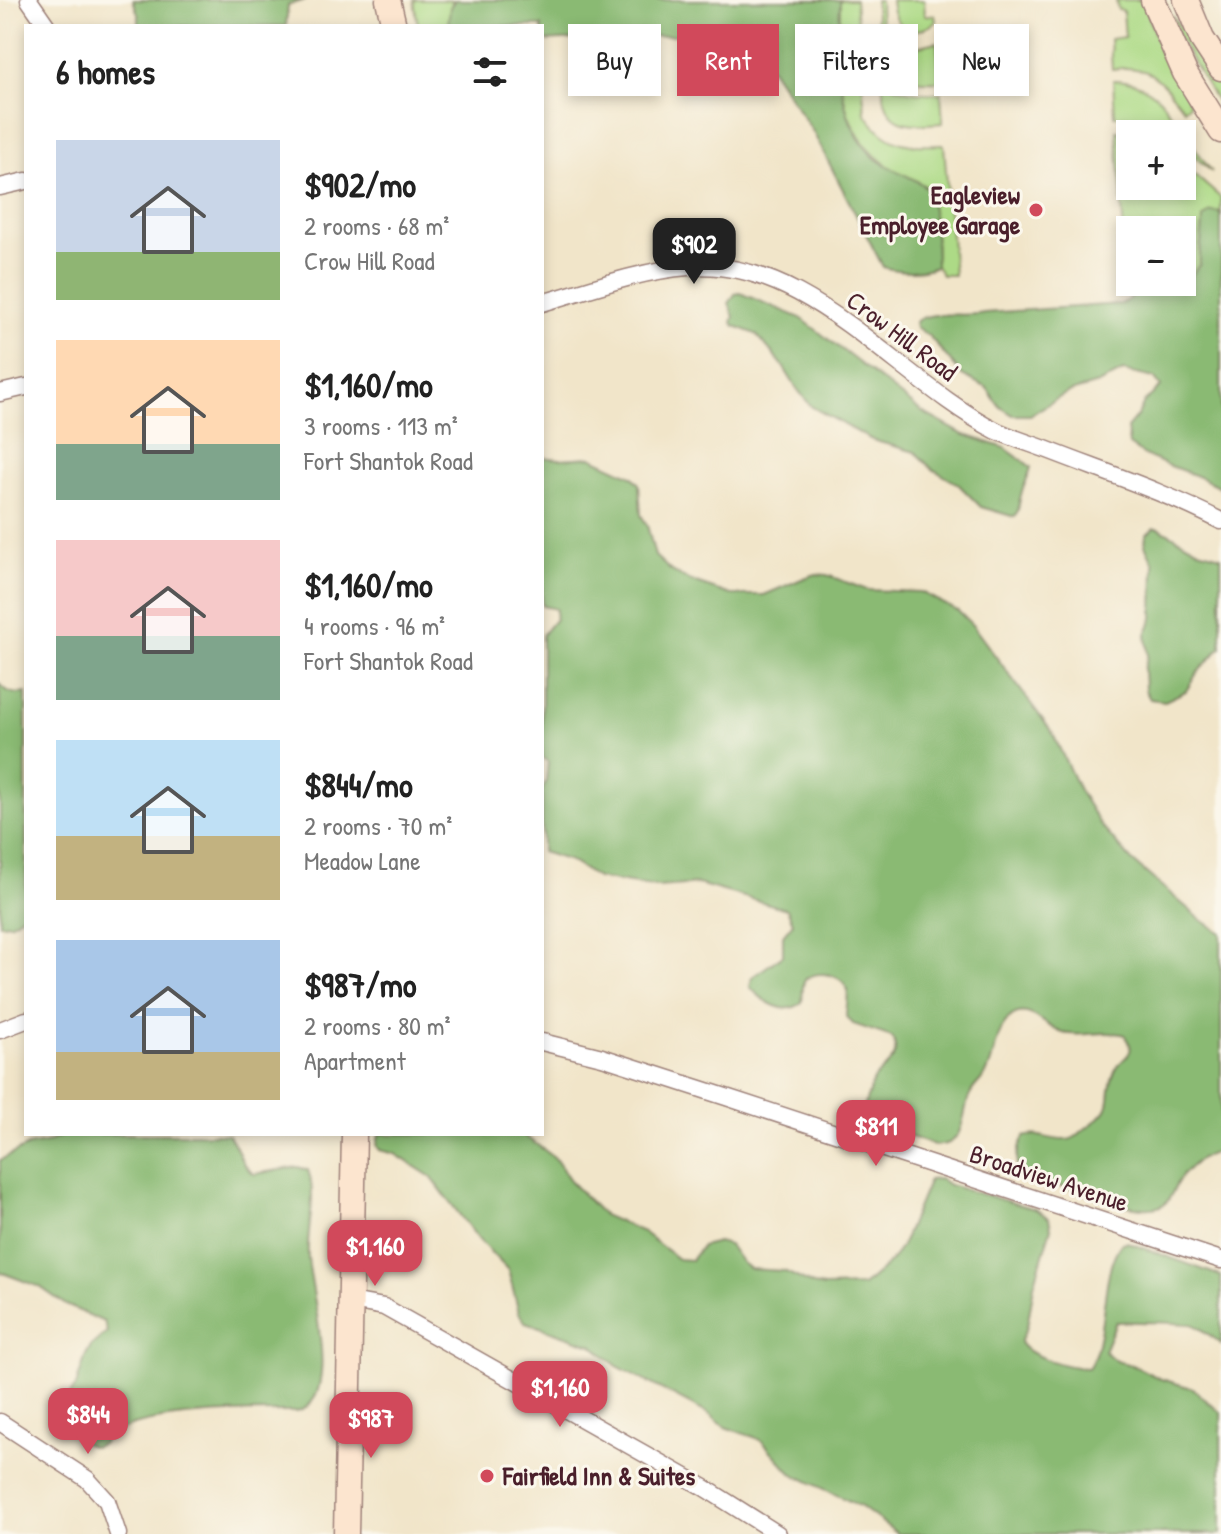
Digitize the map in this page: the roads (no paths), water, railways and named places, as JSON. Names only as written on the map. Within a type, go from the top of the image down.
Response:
[{"type":"main road","points":[[388,0],[394,24]]},
{"type":"main road","points":[[1153,0],[1185,73],[1221,131]]},
{"type":"main road","points":[[1186,0],[1202,39],[1221,68]]},
{"type":"main road","points":[[346,1534],[354,1136]]},
{"type":"street","points":[[29,0],[46,24]]},
{"type":"street","points":[[0,187],[24,181]]},
{"type":"street","name":"Crow Hill Road","points":[[544,302],[608,282],[692,266],[760,275],[818,303],[940,397],[1000,432],[1156,491],[1221,521]]},
{"type":"street","points":[[0,393],[24,387]]},
{"type":"street","points":[[0,1030],[24,1021]]},
{"type":"street","name":"Broadview Avenue","points":[[544,1042],[602,1057],[1221,1260]]},
{"type":"street","points":[[351,1301],[384,1307],[705,1488],[778,1534]]},
{"type":"street","points":[[0,1422],[87,1479],[107,1501],[118,1534]]},
{"type":"place","name":"Eagleview Employee Garage","points":[[1036,210]]},
{"type":"place","name":"Fairfield Inn & Suites","points":[[487,1476]]}]
